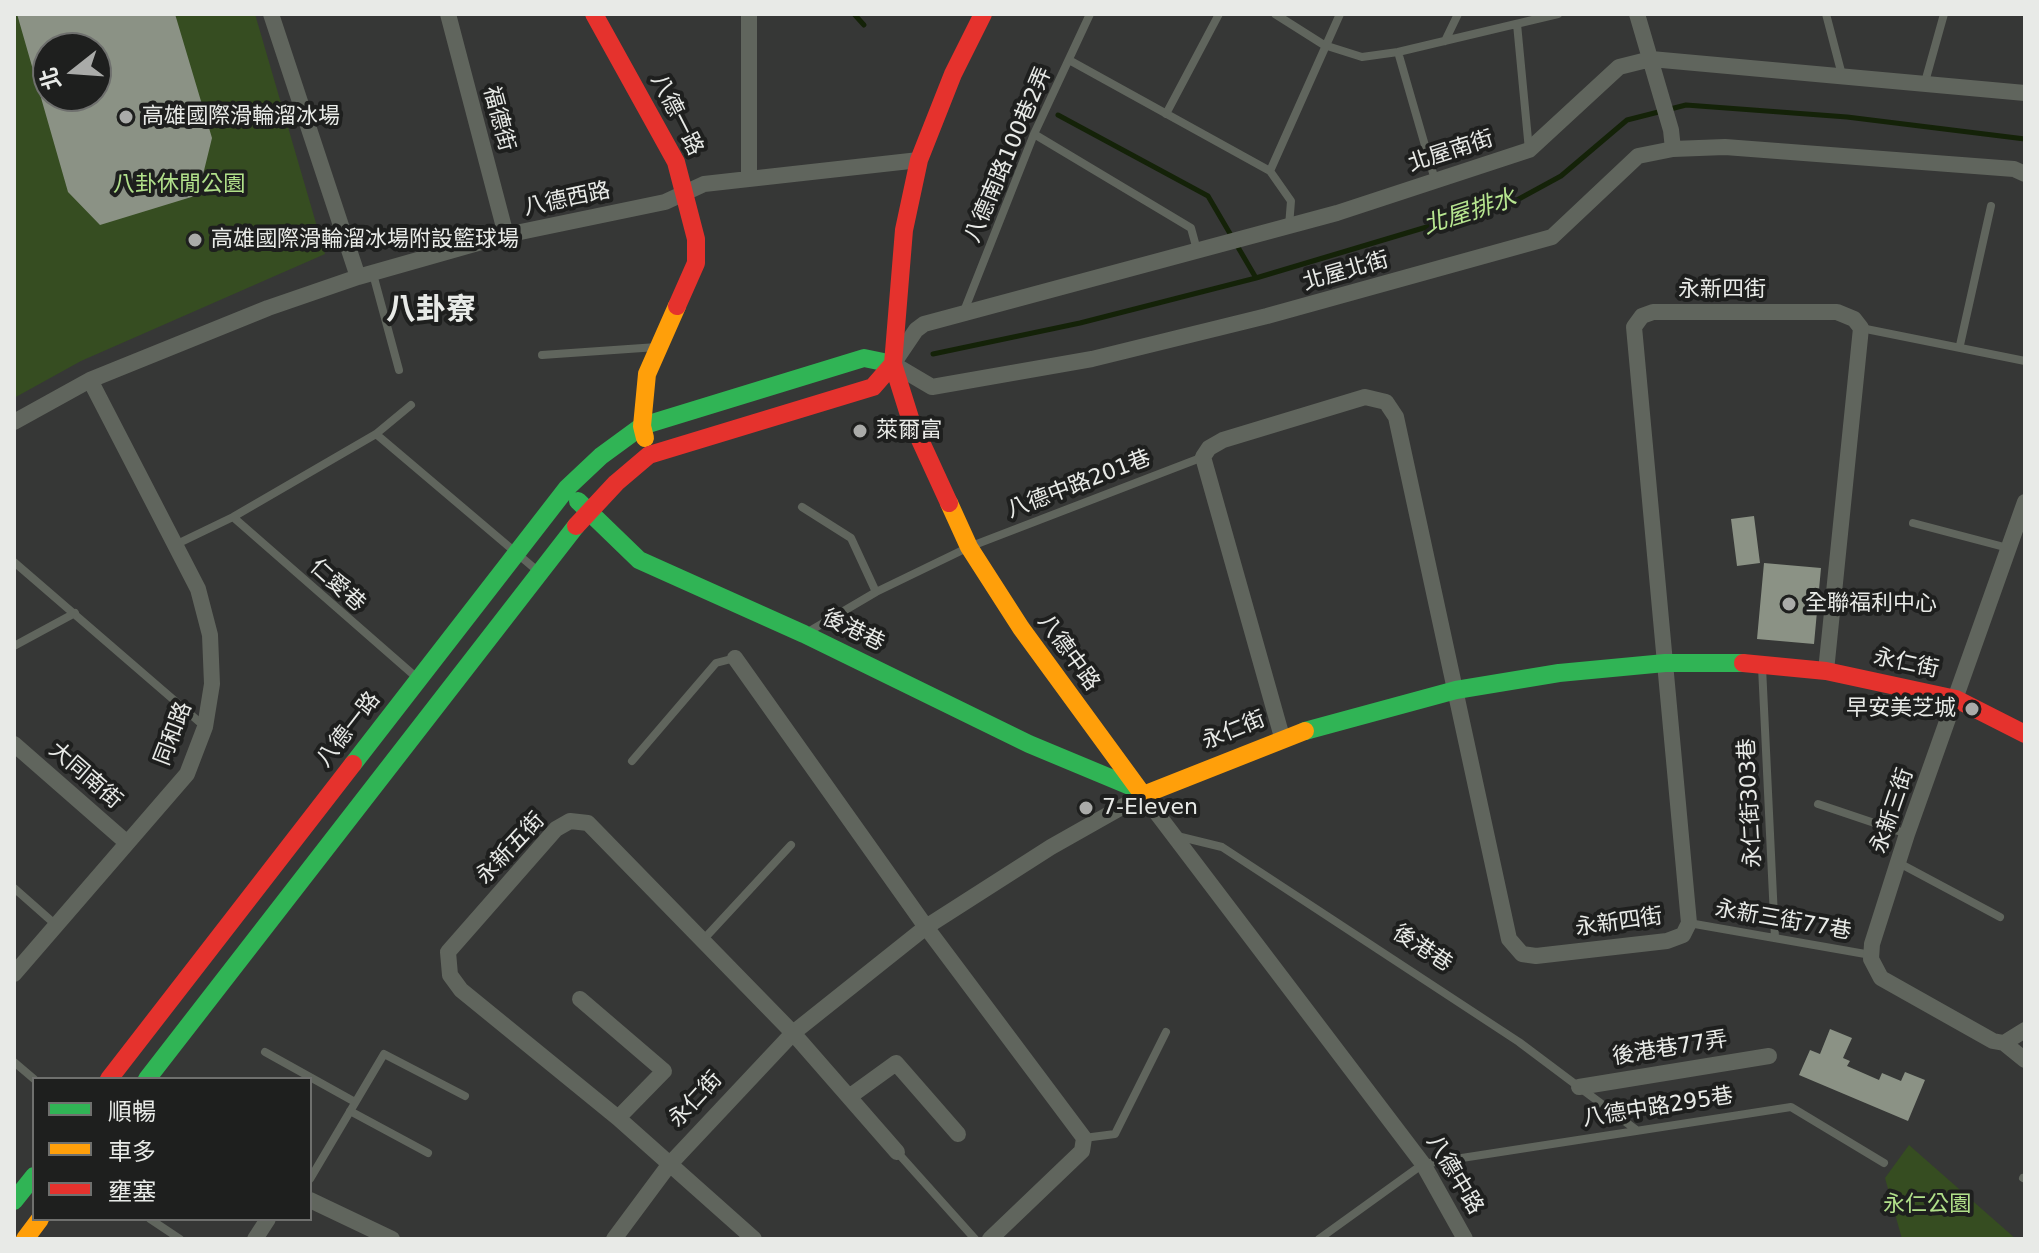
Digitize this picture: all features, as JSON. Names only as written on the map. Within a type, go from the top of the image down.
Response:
[{"type":"street","points":[[271,14],[366,276]]},
{"type":"street","name":"福德街","points":[[448,14],[506,235]]},
{"type":"street","name":"八德一路","points":[[594,14],[676,162],[696,239],[696,263],[647,374],[642,426],[649,455]]},
{"type":"street","points":[[749,14],[749,177]]},
{"type":"street","name":"八德中路","points":[[983,14],[953,74],[919,160],[904,230],[893,364],[910,418],[969,547],[1021,628],[1169,834],[1285,978],[1423,1164],[1465,1239]]},
{"type":"street","points":[[1637,14],[1671,130],[1673,149]]},
{"type":"street","name":"北屋南街","points":[[893,364],[916,330],[964,311],[1289,227],[1529,150],[1619,67],[1651,59],[2025,93]]},
{"type":"street","name":"北屋北街","points":[[893,364],[932,387],[1092,359],[1267,316],[1552,237],[1638,156],[1673,149],[1740,148],[2014,169],[2025,174]]},
{"type":"street","name":"八德西路","points":[[14,422],[90,380],[268,308],[506,235],[665,202],[684,190],[749,177],[919,160]]},
{"type":"street","name":"永新四街","points":[[1203,457],[1209,448],[1223,440],[1351,401],[1365,397],[1386,402],[1396,417],[1509,939],[1522,954],[1536,956],[1667,941],[1683,935],[1689,923],[1634,327],[1642,316],[1653,312],[1837,312],[1854,319],[1861,328]]},
{"type":"street","points":[[1826,671],[1861,328]]},
{"type":"street","name":"八德一路","points":[[111,1077],[567,488],[601,456],[642,426],[864,358],[893,364]]},
{"type":"street","points":[[149,1077],[588,511],[649,455],[873,387],[893,364]]},
{"type":"street","name":"同和路","points":[[14,974],[187,774],[205,727],[212,684],[210,635],[198,589],[90,380]]},
{"type":"street","points":[[1203,457],[1282,737]]},
{"type":"street","name":"後港巷","points":[[567,488],[639,560],[804,634],[1029,744],[1141,792]]},
{"type":"street","name":"永新三街","points":[[1871,955],[1907,834],[2009,549],[2020,533],[2025,502]]},
{"type":"street","points":[[735,658],[926,927],[1084,1138],[1082,1151],[990,1239]]},
{"type":"street","name":"永仁街","points":[[614,1239],[669,1165],[793,1033],[926,927],[1141,792],[1282,737],[1456,690],[1559,673],[1665,663],[1826,671],[1956,699],[2025,734]]},
{"type":"street","name":"大同南街","points":[[14,744],[126,842]]},
{"type":"street","name":"永新五街","points":[[754,1239],[618,1118],[461,990],[450,975],[448,952],[556,829],[570,821],[588,823],[793,1033],[897,1152]]},
{"type":"street","points":[[1871,955],[1874,971],[1881,978],[1993,1041],[2004,1043],[2025,1060]]},
{"type":"street","points":[[580,999],[664,1071],[618,1118]]},
{"type":"street","points":[[2004,1043],[2025,1030]]},
{"type":"street","name":"後港巷77弄","points":[[1579,1087],[1769,1056]]},
{"type":"street","points":[[849,1097],[896,1063],[958,1134]]},
{"type":"street","points":[[14,1201],[32,1178]]},
{"type":"street","points":[[312,1201],[392,1239]]},
{"type":"street","points":[[25,1239],[38,1221]]},
{"type":"street","points":[[255,1239],[267,1221]]},
{"type":"lane","name":"八德南路100巷2弄","points":[[964,311],[1034,134],[1090,14]]},
{"type":"lane","points":[[1166,114],[1219,14]]},
{"type":"lane","points":[[1275,14],[1324,45],[1362,57],[1398,52],[1558,14]]},
{"type":"lane","points":[[1270,171],[1340,14]]},
{"type":"lane","points":[[1445,41],[1458,14]]},
{"type":"lane","points":[[1826,14],[1842,77]]},
{"type":"lane","points":[[1925,82],[1944,14]]},
{"type":"lane","points":[[1517,24],[1529,150]]},
{"type":"lane","points":[[1398,52],[1435,180]]},
{"type":"lane","points":[[1069,60],[1270,171],[1291,201],[1289,227]]},
{"type":"lane","points":[[1034,134],[1191,228],[1201,250]]},
{"type":"lane","points":[[1960,345],[1991,206]]},
{"type":"lane","points":[[366,276],[399,370]]},
{"type":"lane","points":[[1861,328],[1960,345],[2025,361]]},
{"type":"lane","points":[[542,355],[659,347]]},
{"type":"lane","points":[[177,544],[233,517],[376,434],[411,405]]},
{"type":"lane","points":[[376,434],[541,574]]},
{"type":"lane","name":"八德中路201巷","points":[[804,634],[876,592],[969,547],[1203,457]]},
{"type":"lane","points":[[802,507],[851,538],[876,592]]},
{"type":"lane","name":"仁愛巷","points":[[233,517],[396,663],[419,679]]},
{"type":"lane","points":[[1913,523],[2009,549]]},
{"type":"lane","points":[[14,562],[205,727]]},
{"type":"lane","points":[[14,646],[75,613]]},
{"type":"lane","points":[[632,761],[716,663],[735,658]]},
{"type":"lane","name":"永仁街303巷","points":[[1762,666],[1775,938]]},
{"type":"lane","points":[[1818,804],[1907,834]]},
{"type":"lane","name":"後港巷","points":[[1169,834],[1222,847],[1519,1042],[1635,1129]]},
{"type":"lane","points":[[703,940],[791,845]]},
{"type":"lane","points":[[1898,862],[2000,917]]},
{"type":"lane","points":[[14,888],[57,926]]},
{"type":"lane","name":"永新三街77巷","points":[[1689,923],[1871,955]]},
{"type":"lane","points":[[1084,1138],[1115,1134],[1166,1032]]},
{"type":"lane","points":[[265,1052],[310,1077]]},
{"type":"lane","points":[[312,1176],[384,1054],[465,1096]]},
{"type":"lane","points":[[14,1062],[32,1077]]},
{"type":"lane","points":[[312,1078],[355,1102]]},
{"type":"lane","name":"八德中路295巷","points":[[1423,1164],[1791,1107],[1884,1163]]},
{"type":"lane","points":[[350,1111],[428,1153]]},
{"type":"lane","points":[[897,1152],[975,1239]]},
{"type":"lane","points":[[1319,1239],[1423,1164]]},
{"type":"lane","points":[[153,1221],[180,1239]]},
{"type":"green space","name":"八卦休閒公園","points":[[14,14],[255,14],[325,254],[81,361],[14,398]]},
{"type":"green space","name":"永仁公園","points":[[1909,1145],[2016,1239],[1902,1239],[1885,1178]]},
{"type":"building","name":"高雄國際滑輪溜冰場","points":[[17,14],[175,14],[212,138],[198,195],[100,225],[68,192],[45,112],[112,112],[112,32],[32,32],[32,66]]},
{"type":"building","points":[[1754,516],[1760,563],[1737,566],[1731,519]]},
{"type":"building","name":"全聯福利中心","points":[[1764,563],[1821,568],[1814,644],[1757,639]]},
{"type":"building","points":[[1830,1029],[1852,1038],[1843,1058],[1850,1061],[1847,1066],[1879,1080],[1882,1073],[1901,1081],[1905,1072],[1925,1080],[1908,1121],[1799,1075],[1810,1050],[1820,1054]]},
{"type":"waterway","name":"北屋排水","points":[[854,14],[864,25]]},
{"type":"waterway","name":"北屋排水","points":[[933,354],[1080,323],[1256,278],[1517,200],[1561,176],[1627,120],[1686,105],[1847,117],[2025,139]]},
{"type":"waterway","name":"北屋排水","points":[[1058,115],[1208,196],[1256,278]]},
{"type":"traffic: fast","points":[[353,764],[567,488],[601,456],[642,426],[864,358],[893,364]]},
{"type":"traffic: fast","points":[[578,501],[639,560],[804,634],[1029,744],[1137,789]]},
{"type":"traffic: fast","points":[[149,1077],[576,526]]},
{"type":"traffic: fast","points":[[1305,731],[1456,690],[1559,673],[1665,663],[1743,663]]},
{"type":"traffic: fast","points":[[14,1201],[32,1178]]},
{"type":"traffic: slow","points":[[645,438],[642,426],[647,374],[677,306]]},
{"type":"traffic: slow","points":[[949,503],[969,547],[1021,628],[1143,795],[1305,731]]},
{"type":"traffic: slow","points":[[25,1239],[38,1221]]},
{"type":"traffic: jam","points":[[594,14],[676,162],[696,239],[696,263],[677,306]]},
{"type":"traffic: jam","points":[[949,503],[910,418],[893,364],[904,230],[919,160],[953,74],[983,14]]},
{"type":"traffic: jam","points":[[576,526],[616,483],[649,455],[873,387],[893,364]]},
{"type":"traffic: jam","points":[[1743,663],[1826,671],[1956,699],[2025,734]]},
{"type":"traffic: jam","points":[[111,1077],[353,764]]},
{"type":"place","name":"高雄國際滑輪溜冰場","points":[[126,117]]},
{"type":"place","name":"高雄國際滑輪溜冰場附設籃球場","points":[[195,240]]},
{"type":"place","name":"萊爾富","points":[[860,431]]},
{"type":"place","name":"全聯福利中心","points":[[1789,604]]},
{"type":"place","name":"早安美芝城","points":[[1972,709]]},
{"type":"place","name":"7-Eleven","points":[[1086,808]]},
{"type":"district","name":"八卦寮","points":[[431,311]]}]
